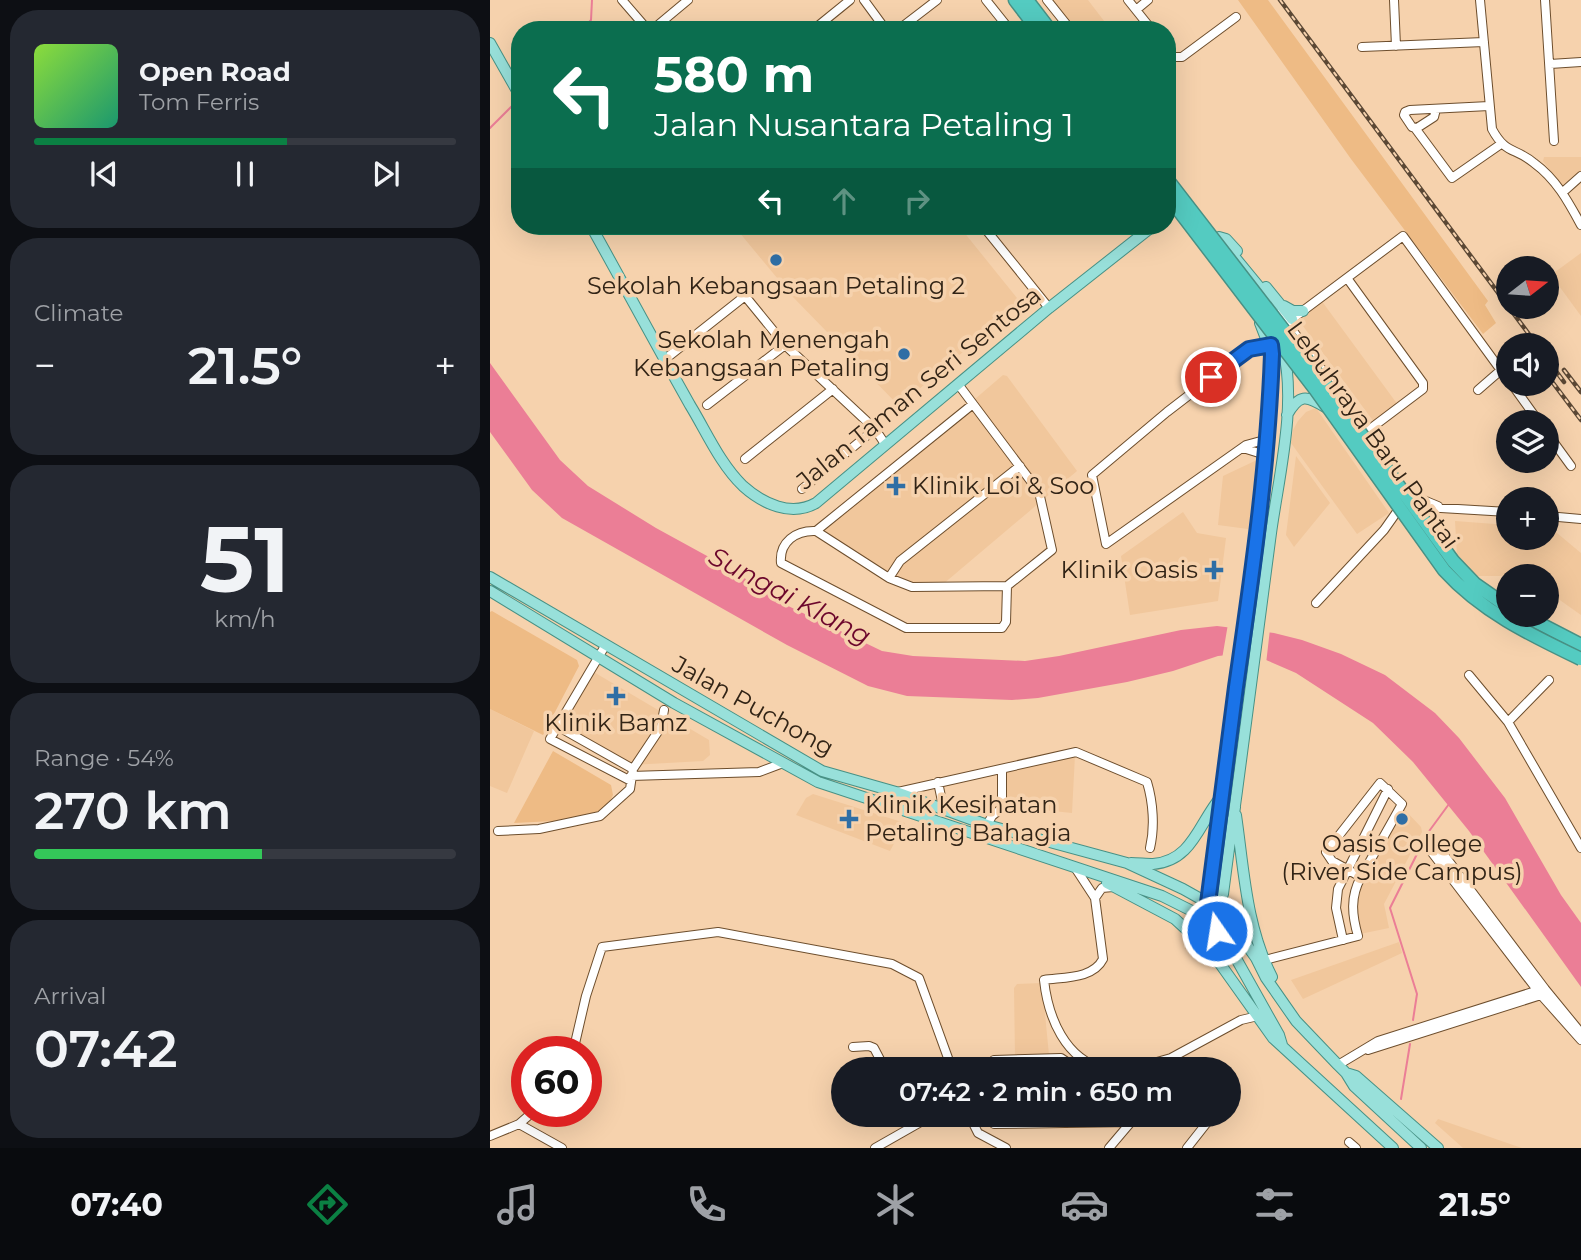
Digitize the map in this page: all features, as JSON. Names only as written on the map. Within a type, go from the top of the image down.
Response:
[{"type":"highway","points":[[1013,0],[1029,21]]},
{"type":"highway","points":[[1027,0],[1043,21]]},
{"type":"highway","name":"Lebuhraya Baru Pantai","points":[[1176,190],[1314,370],[1453,561],[1475,583],[1496,598]]},
{"type":"highway","name":"Lebuhraya Baru Pantai","points":[[1176,207],[1307,378],[1444,570],[1469,596],[1485,607],[1537,638],[1581,659]]},
{"type":"highway","points":[[1546,627],[1581,645]]},
{"type":"main road","points":[[1034,0],[1050,21]]},
{"type":"main road","points":[[490,43],[511,80]]},
{"type":"main road","points":[[1176,182],[1265,294],[1273,309],[1278,351],[1272,439],[1266,463]]},
{"type":"main road","points":[[1176,207],[1189,199]]},
{"type":"main road","points":[[1176,216],[1185,223],[1247,302],[1276,344],[1289,371],[1286,416],[1223,894],[1211,909]]},
{"type":"main road","name":"Jalan Taman Seri Sentosa","points":[[596,235],[730,472],[743,486],[771,504],[798,510],[808,507],[1142,235]]},
{"type":"main road","points":[[1219,237],[1226,239],[1237,251],[1290,320],[1272,354],[1266,463],[1252,587],[1222,795],[1211,909],[1217,931],[1233,953],[1282,1045]]},
{"type":"main road","points":[[1278,302],[1293,311],[1303,311]]},
{"type":"main road","points":[[1276,344],[1296,340],[1305,345]]},
{"type":"main road","points":[[1286,416],[1293,404],[1305,397],[1325,407]]},
{"type":"main road","name":"Jalan Puchong","points":[[490,577],[822,771],[896,793],[987,825],[1127,863],[1183,889],[1211,909]]},
{"type":"main road","name":"Jalan Puchong","points":[[490,591],[595,661],[818,782],[1162,896],[1196,913],[1211,909]]},
{"type":"main road","points":[[1127,863],[1153,864],[1182,853],[1191,845],[1222,795]]},
{"type":"main road","points":[[1235,807],[1247,898],[1255,935],[1293,1016]]},
{"type":"main road","points":[[1090,874],[1175,919],[1221,965],[1273,1038],[1393,1148]]},
{"type":"main road","points":[[1211,909],[1239,934],[1293,1016],[1346,1073],[1354,1086],[1421,1148]]},
{"type":"main road","points":[[1346,1073],[1356,1076],[1438,1148]]},
{"type":"street","points":[[622,0],[642,21]]},
{"type":"street","points":[[661,21],[688,0]]},
{"type":"street","points":[[824,21],[850,0]]},
{"type":"street","points":[[864,0],[879,21]]},
{"type":"street","points":[[910,21],[937,0]]},
{"type":"street","points":[[986,0],[1003,21]]},
{"type":"street","points":[[1047,0],[1064,21]]},
{"type":"street","points":[[1128,0],[1145,21]]},
{"type":"street","points":[[1136,10],[1148,0]]},
{"type":"street","points":[[1394,0],[1396,46]]},
{"type":"street","points":[[1480,0],[1491,128],[1501,144],[1535,163],[1563,192],[1581,225]]},
{"type":"street","points":[[1545,0],[1554,141]]},
{"type":"street","points":[[1176,57],[1182,57],[1236,17]]},
{"type":"street","points":[[1362,47],[1484,41]]},
{"type":"street","points":[[1550,64],[1581,62]]},
{"type":"street","points":[[1489,106],[1405,112],[1406,119],[1452,178],[1501,144]]},
{"type":"street","points":[[1415,128],[1434,117],[1436,109]]},
{"type":"street","points":[[1563,192],[1581,176]]},
{"type":"street","points":[[990,235],[1049,309]]},
{"type":"street","points":[[1290,320],[1403,236],[1496,363]]},
{"type":"street","points":[[1347,278],[1423,383],[1423,388],[1366,432]]},
{"type":"street","points":[[1265,294],[1290,320],[1409,494],[1412,504],[1408,510]]},
{"type":"street","points":[[664,359],[745,296],[785,345],[875,429],[885,444]]},
{"type":"street","points":[[1268,439],[1242,448],[1106,544],[1092,475],[1167,412],[1249,349],[1276,344]]},
{"type":"street","points":[[707,405],[785,345]]},
{"type":"street","points":[[1478,390],[1496,374]]},
{"type":"street","points":[[958,384],[1040,492],[1052,550],[1007,586],[912,587],[889,578],[816,531],[804,530],[795,534],[788,541],[780,558],[781,564],[906,628],[1002,628],[1006,622],[1007,586]]},
{"type":"street","points":[[745,459],[833,389]]},
{"type":"street","points":[[1340,395],[1332,390],[1324,394],[1325,407],[1396,513]]},
{"type":"street","points":[[816,531],[973,404]]},
{"type":"street","points":[[802,489],[875,429]]},
{"type":"street","points":[[1242,448],[1259,453],[1266,463]]},
{"type":"street","points":[[1559,450],[1571,466]]},
{"type":"street","points":[[889,578],[900,561],[1020,466]]},
{"type":"street","points":[[1409,494],[1447,509]]},
{"type":"street","points":[[1316,603],[1384,530],[1396,513],[1424,508],[1496,511]]},
{"type":"street","points":[[1559,517],[1581,519]]},
{"type":"street","points":[[605,646],[550,739],[632,775],[759,772],[783,763]]},
{"type":"street","points":[[1469,675],[1508,722],[1581,848]]},
{"type":"street","points":[[1508,722],[1549,680]]},
{"type":"street","points":[[498,831],[539,829],[600,816],[630,789],[632,775],[661,727],[664,710]]},
{"type":"street","points":[[557,726],[632,775]]},
{"type":"street","points":[[896,793],[1076,752],[1147,782],[1151,797],[1153,836],[1150,848]]},
{"type":"street","points":[[987,825],[992,816],[1002,808],[1002,769]]},
{"type":"street","points":[[938,782],[944,811]]},
{"type":"street","points":[[1265,960],[1358,936],[1353,912],[1355,887],[1361,877],[1402,804],[1380,783],[1326,852],[1332,861],[1361,877]]},
{"type":"street","points":[[1343,940],[1336,898],[1346,868],[1388,789]]},
{"type":"street","points":[[1581,1033],[1541,991],[1435,843],[1430,850],[1541,991],[1581,1040]]},
{"type":"street","points":[[1076,869],[1095,898],[1104,950],[1103,959],[1099,967],[1087,974],[1044,980],[1047,1005],[1056,1028],[1082,1057]]},
{"type":"street","points":[[1095,898],[1102,888],[1113,887]]},
{"type":"street","points":[[577,1036],[602,947],[719,932],[891,964],[919,978],[948,1057]]},
{"type":"street","points":[[1338,1065],[1378,1041],[1541,991]]},
{"type":"street","points":[[1173,1057],[1241,1020],[1258,1016]]},
{"type":"street","points":[[1062,1057],[1066,1054],[1067,1043]]},
{"type":"street","points":[[853,1047],[869,1046],[874,1048],[879,1057]]},
{"type":"street","points":[[490,1136],[512,1127]]},
{"type":"street","points":[[524,1127],[562,1148]]},
{"type":"street","points":[[974,1127],[977,1133],[995,1146],[1006,1148]]},
{"type":"street","points":[[1109,1148],[1126,1127]]},
{"type":"street","points":[[1187,1148],[1204,1127]]},
{"type":"street","points":[[875,1148],[908,1128]]},
{"type":"shaded area","points":[[1042,0],[1088,0],[1104,21],[1058,21]]},
{"type":"shaded area","points":[[1238,0],[1268,0],[1488,301],[1485,305],[1496,323],[1483,334],[1351,159]]},
{"type":"shaded area","points":[[1544,157],[1581,157],[1581,171],[1562,186],[1543,161]]},
{"type":"shaded area","name":"Sekolah Menengah Kebangsaan Petaling","points":[[741,235],[966,235],[1021,303],[899,406],[792,296]]},
{"type":"shaded area","points":[[1581,253],[1581,316],[1559,286],[1559,269]]},
{"type":"shaded area","points":[[1321,300],[1398,405],[1374,422],[1297,318]]},
{"type":"shaded area","points":[[490,363],[560,460],[588,486],[656,528],[729,568],[782,603],[882,651],[913,656],[1025,661],[1181,630],[1217,626],[1274,633],[1302,640],[1341,654],[1385,675],[1435,713],[1459,738],[1505,798],[1561,895],[1581,923],[1581,987],[1469,831],[1413,762],[1373,723],[1296,673],[1266,660],[1228,655],[1127,682],[1038,698],[1012,700],[907,696],[868,686],[787,645],[562,518],[532,490],[490,432]]},
{"type":"shaded area","points":[[1003,375],[1007,376],[1077,471],[942,585],[913,585],[901,582],[821,531]]},
{"type":"shaded area","points":[[1316,408],[1389,513],[1357,534],[1291,443],[1298,421],[1306,412]]},
{"type":"shaded area","points":[[1296,456],[1330,503],[1294,547],[1286,535]]},
{"type":"shaded area","points":[[1259,459],[1248,529],[1218,525],[1223,476]]},
{"type":"shaded area","points":[[1183,512],[1197,533],[1226,538],[1218,601],[1130,615],[1121,556]]},
{"type":"shaded area","points":[[1455,521],[1496,524],[1496,550],[1559,550],[1559,535],[1581,553],[1581,615],[1559,599],[1559,564],[1496,564],[1496,576],[1477,576],[1457,555]]},
{"type":"shaded area","points":[[492,611],[577,660],[579,666],[543,735],[490,709]]},
{"type":"shaded area","points":[[592,671],[709,740],[710,755],[703,761],[631,765],[561,725]]},
{"type":"shaded area","points":[[490,709],[534,731],[507,793],[490,786]]},
{"type":"shaded area","points":[[553,751],[611,785],[613,795],[605,811],[554,821],[514,823]]},
{"type":"shaded area","points":[[1075,755],[1072,813],[1005,806],[1005,771]]},
{"type":"shaded area","name":"Klinik Kesihatan Petaling Bahagia","points":[[813,794],[905,823],[890,851],[796,815],[806,798]]},
{"type":"shaded area","points":[[1403,808],[1421,827],[1422,832],[1384,904],[1389,928],[1360,934],[1356,921],[1358,888]]},
{"type":"shaded area","points":[[1399,942],[1402,953],[1303,999],[1291,980]]},
{"type":"shaded area","points":[[1042,983],[1049,1055],[1015,1057],[1014,988],[1017,984]]},
{"type":"shaded area","points":[[1438,1119],[1522,1148],[1463,1148],[1435,1123]]},
{"type":"pier","points":[[1228,624],[1270,629],[1266,664],[1222,659]]},
{"type":"waterway","points":[[590,21],[592,0]]},
{"type":"waterway","points":[[490,128],[511,107]]},
{"type":"waterway","points":[[1413,1020],[1417,994],[1390,908],[1427,834],[1449,804]]},
{"type":"waterway","points":[[1401,1099],[1410,1044]]},
{"type":"railway","points":[[1280,0],[1528,333]]},
{"type":"railway","points":[[1564,370],[1581,392]]},
{"type":"railway","points":[[1559,375],[1564,382]]},
{"type":"railway","points":[[1559,391],[1581,420]]},
{"type":"place","name":"Sekolah Kebangsaan Petaling 2","points":[[776,260]]},
{"type":"place","name":"Sekolah Menengah Kebangsaan Petaling","points":[[904,354]]},
{"type":"place","name":"Klinik Loi & Soo","points":[[896,486]]},
{"type":"place","name":"Klinik Oasis","points":[[1214,570]]},
{"type":"place","name":"Klinik Bamz","points":[[616,696]]},
{"type":"place","name":"Klinik Kesihatan Petaling Bahagia","points":[[849,819]]},
{"type":"place","name":"Oasis College (River Side Campus)","points":[[1402,819]]},
{"type":"route","points":[[1211,377],[1249,349],[1271,345],[1270,414],[1260,527],[1208,903],[1212,923],[1217,931]]},
{"type":"water label","name":"Sungai Klang","points":[[790,596]]}]
